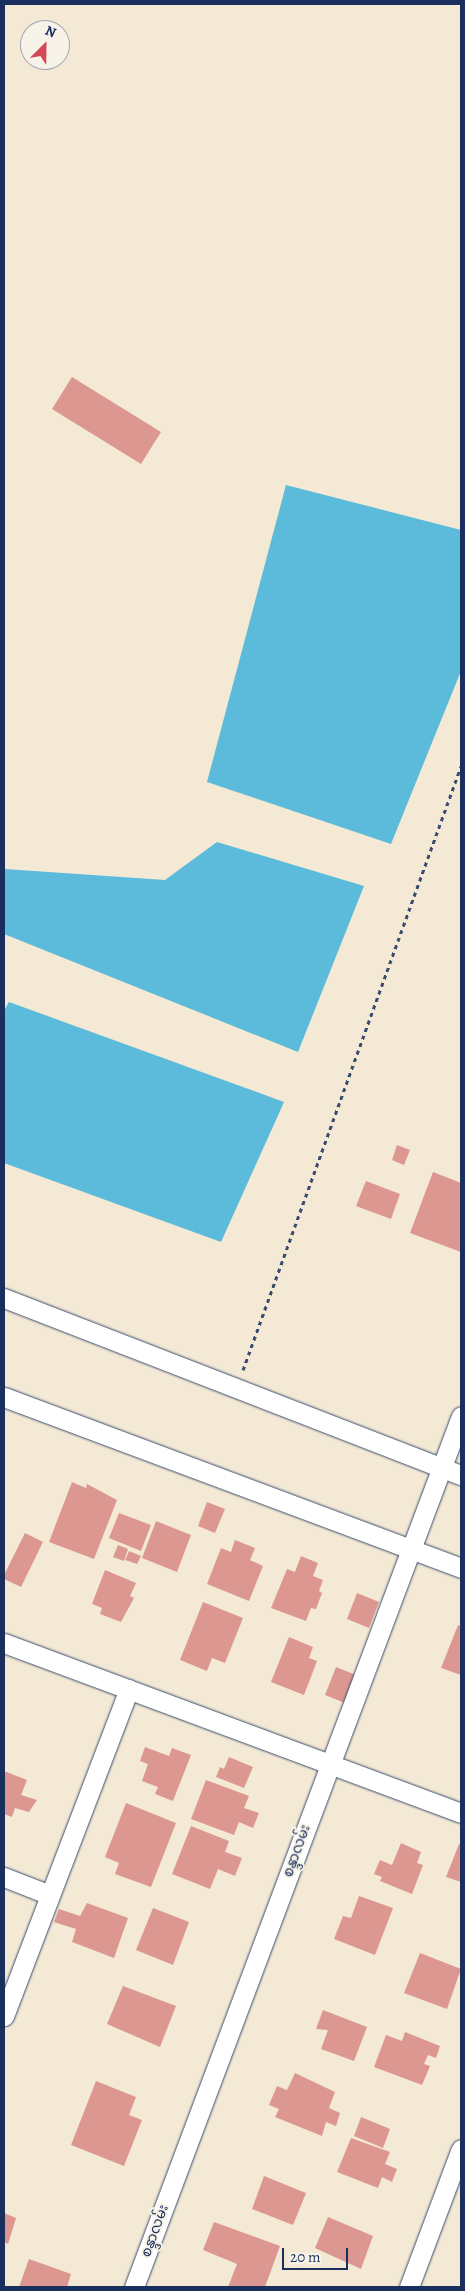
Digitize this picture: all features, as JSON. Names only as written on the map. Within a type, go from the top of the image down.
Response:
[{"type":"street","points":[[4,1298],[461,1474]]},
{"type":"street","points":[[4,1397],[461,1568]]},
{"type":"street","name":"စန္ဒာလမ်း","points":[[134,2287],[440,1466],[461,1416]]},
{"type":"street","points":[[4,1643],[461,1813]]},
{"type":"street","points":[[4,2016],[129,1690]]},
{"type":"street","points":[[4,1877],[50,1896]]},
{"type":"street","points":[[408,2287],[461,2149]]},
{"type":"path","points":[[237,1388],[461,766]]},
{"type":"water","points":[[286,485],[461,530],[461,671],[391,844],[207,782]]},
{"type":"water","points":[[217,842],[364,886],[298,1052],[4,934],[5,869],[165,880]]},
{"type":"water","points":[[9,1002],[284,1102],[221,1242],[4,1163],[4,1011]]},
{"type":"building","points":[[72,377],[161,432],[141,464],[52,409]]},
{"type":"building","points":[[397,1145],[410,1150],[404,1165],[392,1160]]},
{"type":"building","points":[[433,1172],[461,1183],[461,1252],[410,1233]]},
{"type":"building","points":[[366,1181],[400,1194],[391,1219],[356,1206]]},
{"type":"building","points":[[72,1482],[86,1488],[87,1484],[117,1500],[94,1559],[49,1542]]},
{"type":"building","points":[[207,1502],[225,1509],[215,1533],[198,1526]]},
{"type":"building","points":[[119,1513],[151,1525],[141,1551],[109,1538]]},
{"type":"building","points":[[156,1521],[191,1535],[177,1572],[142,1558]]},
{"type":"building","points":[[25,1533],[43,1542],[21,1587],[4,1579],[4,1575]]},
{"type":"building","points":[[235,1540],[255,1548],[250,1560],[263,1566],[249,1601],[207,1584],[221,1548],[231,1552]]},
{"type":"building","points":[[118,1545],[128,1549],[124,1561],[113,1557]]},
{"type":"building","points":[[129,1551],[141,1556],[137,1564],[125,1560]]},
{"type":"building","points":[[301,1556],[318,1563],[313,1576],[323,1580],[319,1591],[322,1593],[316,1609],[311,1608],[306,1621],[271,1608],[287,1569],[295,1572]]},
{"type":"building","points":[[105,1570],[136,1583],[130,1596],[134,1598],[121,1622],[100,1614],[102,1608],[92,1604]]},
{"type":"building","points":[[357,1593],[379,1602],[369,1628],[347,1619]]},
{"type":"building","points":[[203,1602],[243,1618],[225,1663],[212,1658],[207,1671],[180,1660]]},
{"type":"building","points":[[458,1625],[461,1626],[461,1675],[441,1668]]},
{"type":"building","points":[[289,1637],[313,1647],[309,1658],[317,1661],[304,1695],[271,1682]]},
{"type":"building","points":[[336,1667],[356,1675],[345,1703],[325,1695]]},
{"type":"building","points":[[145,1747],[169,1756],[172,1748],[191,1755],[173,1801],[155,1794],[158,1787],[142,1781],[148,1764],[140,1761]]},
{"type":"building","points":[[229,1757],[253,1767],[244,1788],[216,1777],[220,1767],[224,1769]]},
{"type":"building","points":[[4,1771],[27,1780],[21,1795],[37,1800],[29,1812],[15,1808],[12,1817],[4,1814]]},
{"type":"building","points":[[206,1780],[249,1796],[244,1808],[259,1813],[253,1828],[239,1822],[234,1835],[191,1819]]},
{"type":"building","points":[[126,1803],[176,1823],[151,1887],[115,1874],[119,1863],[105,1857]]},
{"type":"building","points":[[191,1826],[229,1841],[225,1852],[242,1858],[235,1876],[218,1869],[210,1889],[172,1874]]},
{"type":"building","points":[[401,1843],[421,1852],[417,1863],[423,1865],[412,1894],[380,1881],[382,1877],[374,1874],[380,1860],[392,1865]]},
{"type":"building","points":[[459,1844],[461,1845],[461,1882],[446,1877]]},
{"type":"building","points":[[359,1896],[393,1908],[375,1955],[334,1939],[343,1916],[351,1918]]},
{"type":"building","points":[[87,1903],[128,1918],[114,1958],[72,1942],[76,1929],[54,1922],[59,1909],[80,1916]]},
{"type":"building","points":[[153,1908],[189,1922],[173,1965],[136,1950]]},
{"type":"building","points":[[420,1953],[461,1969],[447,2009],[404,1993]]},
{"type":"building","points":[[123,1986],[176,2006],[160,2047],[107,2024]]},
{"type":"building","points":[[323,2010],[367,2027],[354,2061],[321,2049],[328,2030],[316,2029]]},
{"type":"building","points":[[405,2032],[440,2046],[436,2058],[428,2055],[424,2064],[430,2066],[422,2085],[374,2067],[386,2035],[402,2041]]},
{"type":"building","points":[[295,2073],[335,2092],[329,2108],[340,2113],[336,2126],[326,2122],[322,2136],[275,2117],[279,2109],[269,2105],[277,2086],[287,2090]]},
{"type":"building","points":[[96,2081],[136,2097],[129,2115],[142,2120],[124,2166],[71,2145]]},
{"type":"building","points":[[361,2117],[390,2129],[383,2148],[354,2136]]},
{"type":"building","points":[[351,2138],[390,2152],[385,2164],[397,2169],[392,2182],[382,2177],[378,2188],[337,2172]]},
{"type":"building","points":[[264,2176],[306,2193],[293,2225],[252,2209]]},
{"type":"building","points":[[4,2213],[16,2218],[8,2244],[4,2242]]},
{"type":"building","points":[[328,2217],[373,2236],[361,2269],[315,2248]]},
{"type":"building","points":[[214,2222],[280,2246],[265,2287],[228,2287],[237,2264],[203,2250]]},
{"type":"building","points":[[29,2259],[71,2274],[67,2287],[19,2287]]}]
